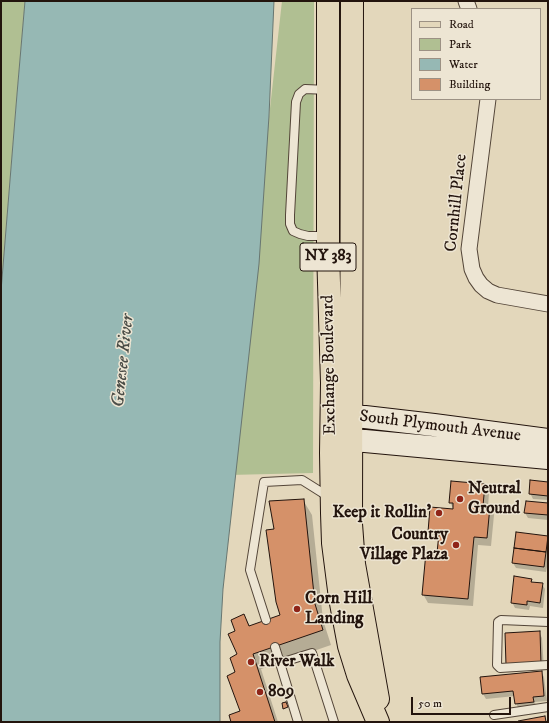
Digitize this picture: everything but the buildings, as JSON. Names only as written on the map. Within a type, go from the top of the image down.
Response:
[{"type":"main road","name":"Exchange Boulevard","points":[[328,1],[328,236],[332,383],[341,416]]},
{"type":"main road","name":"Exchange Boulevard","points":[[352,1],[341,440],[354,564],[382,722]]},
{"type":"main road","name":"South Plymouth Avenue","points":[[341,416],[434,425],[548,440]]},
{"type":"main road","name":"Exchange Boulevard","points":[[341,440],[324,494],[332,527],[336,570],[345,629],[358,675],[378,722]]},
{"type":"main road","name":"South Plymouth Avenue","points":[[341,440],[548,458]]},
{"type":"street","name":"Cornhill Place","points":[[488,100],[469,249],[472,269],[481,286],[488,291],[498,295],[548,304]]},
{"type":"lane","points":[[328,90],[305,89],[297,98],[290,215],[290,224],[294,231],[308,236],[328,236]]},
{"type":"lane","points":[[266,620],[250,570],[264,482],[302,480],[324,494]]},
{"type":"lane","points":[[548,622],[501,620],[498,622],[497,665],[500,668],[548,665]]},
{"type":"lane","points":[[275,647],[298,722]]},
{"type":"lane","points":[[280,664],[312,653],[334,722]]},
{"type":"lane","points":[[494,715],[548,707]]},
{"type":"green space","points":[[1,1],[25,1],[1,291]]},
{"type":"green space","points":[[282,1],[314,1],[313,473],[229,475]]},
{"type":"water","name":"Genesee River","points":[[25,1],[274,1],[269,116],[259,264],[223,589],[220,642],[220,722],[1,722],[1,291]]},
{"type":"place","name":"Neutral Ground","points":[[460,499]]},
{"type":"place","name":"Keep it Rollin'","points":[[439,513]]},
{"type":"place","name":"Country Village Plaza","points":[[456,545]]},
{"type":"place","name":"Corn Hill Landing","points":[[297,609]]},
{"type":"place","name":"River Walk","points":[[251,662]]},
{"type":"place","name":"809","points":[[260,692]]}]
